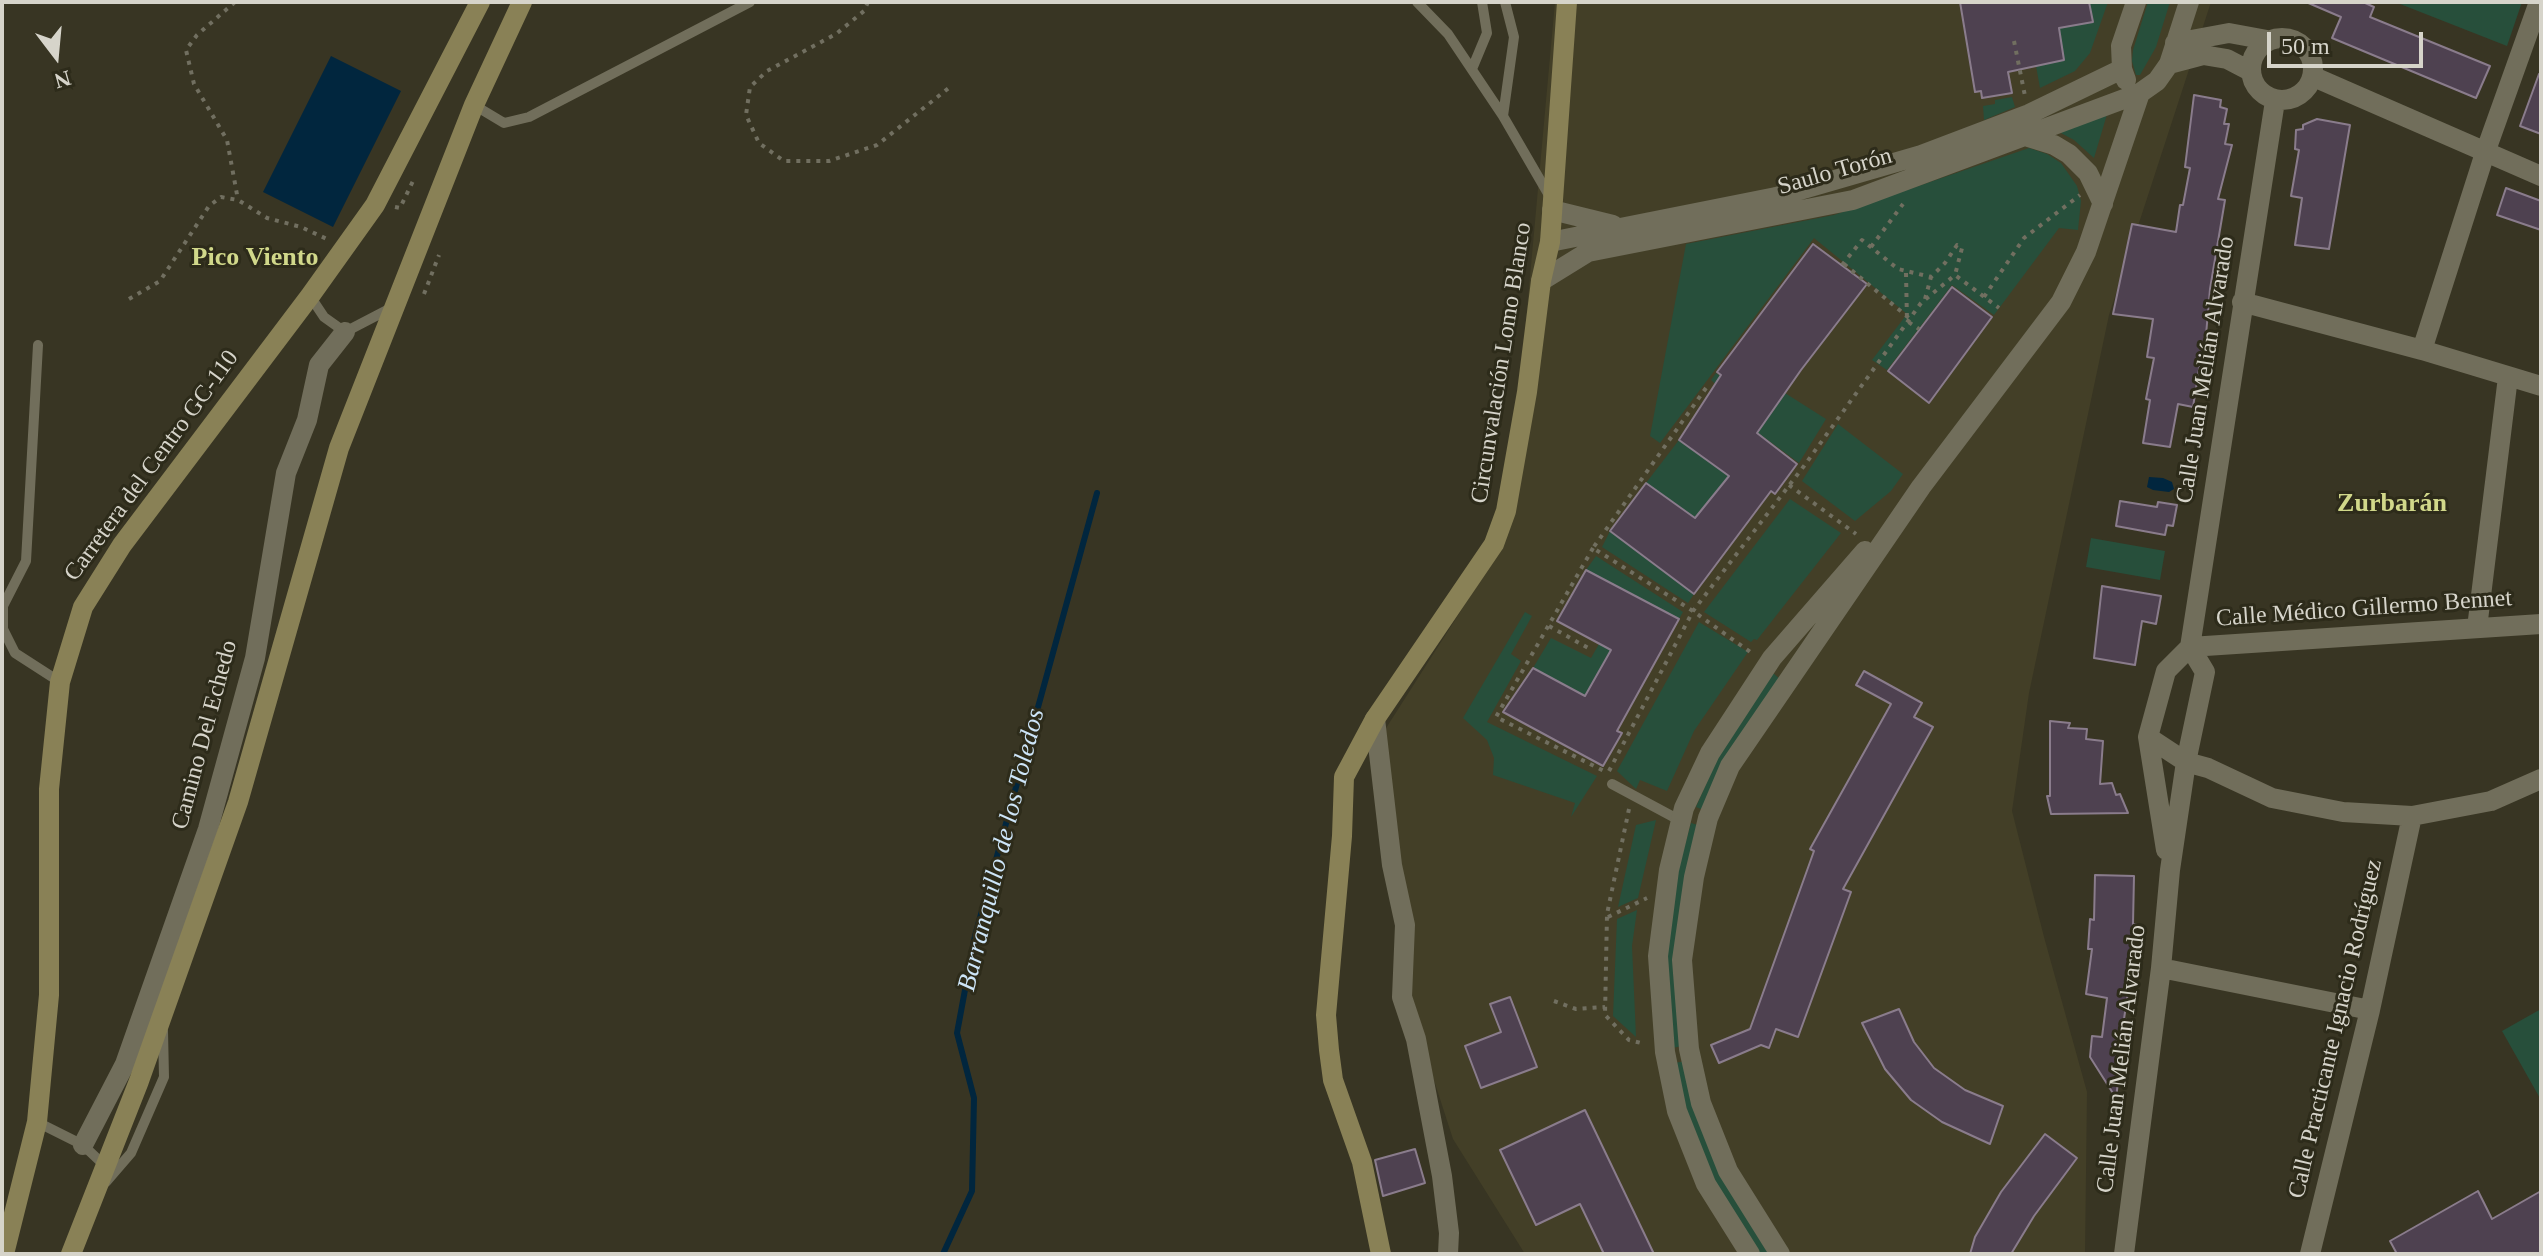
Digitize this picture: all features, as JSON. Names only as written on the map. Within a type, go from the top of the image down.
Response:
[{"type":"main road","name":"Carretera del Centro GC-110","points":[[4,1254],[37,1122],[49,995],[49,789],[60,682],[83,607],[122,545],[310,296],[389,181],[480,2]]},
{"type":"main road","points":[[71,1254],[163,1012],[238,802],[339,448],[474,105],[522,2]]},
{"type":"main road","name":"Circunvalación Lomo Blanco","points":[[1381,1254],[1362,1162],[1333,1080],[1326,1015],[1342,836],[1344,777],[1375,719],[1494,544],[1502,522],[1527,392],[1541,281],[1550,242],[1567,2]]},
{"type":"street","points":[[2136,2],[2121,46],[2122,69],[2127,83],[2140,93]]},
{"type":"street","points":[[1780,1254],[1728,1171],[1701,1103],[1689,1049],[1682,960],[1694,877],[1708,818],[1730,766],[1921,487],[2061,302],[2086,252],[2140,93],[2157,81],[2169,64],[2189,2]]},
{"type":"street","points":[[2422,350],[2485,153],[2539,2]]},
{"type":"street","points":[[2175,43],[2229,33],[2267,40],[2292,38],[2310,54],[2314,77],[2299,97],[2275,101],[2257,90],[2250,71],[2254,53],[2267,40]]},
{"type":"street","points":[[2169,64],[2203,55],[2227,59],[2250,71]]},
{"type":"street","name":"Saulo Torón","points":[[1550,242],[1776,197],[1921,155],[2029,114],[2122,69]]},
{"type":"street","points":[[2314,77],[2541,176]]},
{"type":"street","name":"Saulo Torón","points":[[1541,281],[1588,252],[1853,200],[2140,93]]},
{"type":"street","name":"Calle Juan Melián Alvarado","points":[[2170,870],[2148,737],[2166,671],[2190,647],[2275,101]]},
{"type":"street","points":[[2025,136],[2054,145],[2069,154],[2088,173],[2103,204]]},
{"type":"street","points":[[1552,205],[1620,227]]},
{"type":"street","points":[[2242,302],[2422,350],[2541,386]]},
{"type":"street","name":"Camino Del Echedo","points":[[83,1145],[125,1064],[208,829],[255,658],[286,473],[307,420],[319,365],[345,332]]},
{"type":"street","points":[[2477,628],[2508,377]]},
{"type":"street","points":[[1750,1254],[1706,1184],[1677,1111],[1665,1052],[1658,956],[1667,888],[1681,821],[1710,753],[1768,665],[1921,487]]},
{"type":"street","name":"Calle Médico Gillermo Bennet","points":[[2190,647],[2541,624]]},
{"type":"street","name":"Calle Juan Melián Alvarado","points":[[2124,1254],[2161,968],[2170,870],[2186,762],[2205,672],[2190,647]]},
{"type":"street","points":[[1375,719],[1392,865],[1405,925],[1402,997],[1416,1039],[1442,1176],[1449,1233],[1448,1254]]},
{"type":"street","points":[[2148,737],[2186,762],[2208,768],[2272,798],[2343,812],[2412,816],[2491,801],[2541,779]]},
{"type":"street","name":"Calle Practicante Ignacio Rodríguez","points":[[2310,1254],[2370,1010],[2412,816]]},
{"type":"street","points":[[2161,968],[2370,1010]]},
{"type":"lane","points":[[474,105],[504,123],[529,117],[750,2]]},
{"type":"lane","points":[[1417,2],[1448,34],[1472,69],[1503,116],[1552,205]]},
{"type":"lane","points":[[1472,69],[1487,33],[1482,2]]},
{"type":"lane","points":[[1503,116],[1514,37],[1505,2]]},
{"type":"lane","points":[[310,296],[324,317],[345,332],[395,306]]},
{"type":"lane","points":[[38,345],[26,561],[3,606],[3,629],[15,653],[60,682]]},
{"type":"lane","points":[[1616,786],[1681,821]]},
{"type":"lane","points":[[94,1196],[131,1153],[164,1077],[163,1012]]},
{"type":"lane","points":[[37,1122],[83,1145],[105,1166]]},
{"type":"path","points":[[235,2],[197,35],[186,50],[194,84],[227,140],[238,200]]},
{"type":"path","points":[[868,2],[864,11],[836,34],[767,71],[750,87],[746,115],[759,143],[784,161],[829,161],[877,145],[950,87]]},
{"type":"path","points":[[2014,41],[2029,114]]},
{"type":"path","points":[[1984,297],[2024,238],[2080,195]]},
{"type":"path","points":[[129,299],[160,281],[209,206],[221,197],[238,200],[267,218],[301,227],[345,248]]},
{"type":"path","points":[[1871,247],[1907,199]]},
{"type":"path","points":[[1919,329],[1843,264],[1862,240],[1898,269],[1931,277]]},
{"type":"path","points":[[1706,388],[1593,548],[1496,717],[1608,773],[1693,611],[1908,320],[1925,299],[1955,275],[1962,248],[1957,245],[1931,277],[1925,299]]},
{"type":"path","points":[[1906,273],[1908,320]]},
{"type":"path","points":[[1955,275],[1999,308]]},
{"type":"path","points":[[1789,485],[1870,545]]},
{"type":"path","points":[[1593,548],[1693,611],[1768,665]]},
{"type":"path","points":[[1549,626],[1590,649]]},
{"type":"path","points":[[1616,786],[1627,798],[1629,815],[1607,918],[1605,1015],[1633,1042]]},
{"type":"path","points":[[1607,918],[1667,888]]},
{"type":"path","points":[[1554,1001],[1576,1009],[1605,1007]]},
{"type":"shaded area","points":[[1555,2],[2211,2],[2109,315],[2029,693],[2012,811],[2087,1092],[2085,1254],[1525,1254],[1453,1139],[1407,997],[1374,747],[1506,540]]},
{"type":"green space","points":[[2089,2],[2108,2],[2090,53],[2075,71],[2040,88],[2036,66],[2064,60],[2059,28],[2093,21]]},
{"type":"green space","points":[[2148,2],[2170,2],[2156,47],[2140,75],[2136,75],[2133,50]]},
{"type":"green space","points":[[2395,2],[2522,2],[2507,46]]},
{"type":"green space","points":[[2012,97],[2015,107],[1984,120],[1983,106]]},
{"type":"green space","points":[[2108,111],[2094,158],[2074,140],[2059,132]]},
{"type":"green space","points":[[2029,148],[2061,163],[2077,186],[2081,201],[2078,230],[2059,228],[1994,315],[1952,285],[1887,370],[1872,360],[1907,314],[1814,238],[1660,443],[1650,436],[1686,244],[1834,215]]},
{"type":"green space","points":[[1716,373],[1772,413],[1785,393],[1826,419],[1799,463],[1716,402],[1723,391],[1711,380]]},
{"type":"green space","points":[[1838,424],[1903,474],[1891,491],[1855,521],[1802,481]]},
{"type":"green space","points":[[1679,440],[1729,476],[1694,518],[1646,483]]},
{"type":"green space","points":[[1790,499],[1841,533],[1757,640],[1751,642],[1704,612]]},
{"type":"green space","points":[[1610,531],[1694,594],[1688,603],[1602,547]]},
{"type":"green space","points":[[2091,538],[2165,551],[2160,580],[2086,567]]},
{"type":"green space","points":[[1596,556],[1683,612],[1679,619],[1586,570]]},
{"type":"green space","points":[[1525,612],[1532,616],[1511,654],[1521,661],[1487,722],[1597,776],[1571,817],[1575,803],[1493,775],[1494,758],[1487,740],[1463,718]]},
{"type":"green space","points":[[1699,622],[1748,652],[1694,731],[1667,791],[1640,780],[1636,789],[1617,771]]},
{"type":"green space","points":[[1551,638],[1591,658],[1599,644],[1611,650],[1585,696],[1533,668]]},
{"type":"green space","points":[[1773,673],[1781,680],[1706,811],[1696,807],[1719,754]]},
{"type":"green space","points":[[1656,820],[1638,898],[1618,907],[1636,825]]},
{"type":"green space","points":[[1691,823],[1701,826],[1683,1046],[1672,1048],[1666,965],[1675,880]]},
{"type":"green space","points":[[1637,910],[1632,946],[1636,1037],[1613,1016],[1617,919]]},
{"type":"green space","points":[[2541,1009],[2541,1100],[2502,1031]]},
{"type":"green space","points":[[1686,1061],[1774,1254],[1759,1254],[1720,1193],[1691,1127],[1674,1063]]},
{"type":"water","points":[[331,56],[401,91],[333,227],[263,192]]},
{"type":"water","points":[[2149,477],[2172,482],[2174,489],[2169,492],[2153,490],[2147,487]]},
{"type":"building","points":[[1960,2],[2089,2],[2093,22],[2059,28],[2064,60],[2008,72],[2012,93],[1982,98],[1981,91],[1975,92]]},
{"type":"building","points":[[2306,2],[2363,2],[2374,7],[2370,17],[2490,66],[2476,98],[2332,38],[2341,17]]},
{"type":"building","points":[[2541,74],[2541,134],[2520,126]]},
{"type":"building","points":[[2194,95],[2221,100],[2220,107],[2227,109],[2224,124],[2229,124],[2225,144],[2232,145],[2218,199],[2225,200],[2210,289],[2204,358],[2201,357],[2193,407],[2178,404],[2170,447],[2143,443],[2150,400],[2146,399],[2154,358],[2147,357],[2153,319],[2113,314],[2132,224],[2176,232],[2190,168],[2185,167]]},
{"type":"building","points":[[2317,119],[2350,125],[2329,249],[2295,245],[2302,198],[2291,196],[2299,150],[2295,149],[2296,130]]},
{"type":"building","points":[[2506,188],[2541,201],[2541,230],[2497,215]]},
{"type":"building","points":[[1813,244],[1867,284],[1757,433],[1797,464],[1775,494],[1771,491],[1694,594],[1610,531],[1646,483],[1695,518],[1729,476],[1679,440],[1721,375],[1717,372]]},
{"type":"building","points":[[1952,287],[1992,317],[1929,403],[1888,371]]},
{"type":"building","points":[[2120,501],[2157,507],[2158,502],[2177,505],[2173,526],[2167,525],[2165,535],[2116,526]]},
{"type":"building","points":[[1586,570],[1679,619],[1617,731],[1622,733],[1603,766],[1503,712],[1533,668],[1585,696],[1611,650],[1557,621]]},
{"type":"building","points":[[2102,586],[2161,596],[2156,624],[2142,621],[2135,665],[2094,658]]},
{"type":"building","points":[[1864,671],[1922,703],[1914,717],[1933,727],[1843,889],[1851,892],[1798,1037],[1776,1029],[1769,1048],[1761,1045],[1719,1063],[1711,1045],[1750,1029],[1814,851],[1810,849],[1891,704],[1856,685]]},
{"type":"building","points":[[2050,721],[2070,723],[2068,728],[2087,729],[2086,739],[2103,741],[2100,784],[2112,783],[2128,813],[2051,814],[2047,796],[2050,796]]},
{"type":"building","points":[[2095,875],[2134,876],[2133,924],[2138,924],[2116,1098],[2090,1057],[2092,1036],[2102,1037],[2107,998],[2086,994],[2092,949],[2088,949],[2090,919],[2094,920]]},
{"type":"building","points":[[1510,997],[1537,1067],[1481,1088],[1465,1046],[1501,1032],[1490,1004]]},
{"type":"building","points":[[1899,1009],[1914,1042],[1934,1068],[1965,1090],[2003,1106],[1990,1144],[1942,1122],[1911,1100],[1885,1069],[1862,1023]]},
{"type":"building","points":[[1585,1110],[1654,1254],[1604,1254],[1580,1204],[1536,1225],[1500,1150]]},
{"type":"building","points":[[2045,1134],[2077,1158],[2034,1216],[2011,1254],[1970,1254],[1975,1237],[2001,1192]]},
{"type":"building","points":[[1415,1149],[1425,1183],[1383,1196],[1375,1160]]},
{"type":"building","points":[[2478,1191],[2492,1219],[2541,1191],[2541,1254],[2397,1254],[2390,1241]]},
{"type":"waterway","name":"Barranquillo de los Toledos","points":[[943,1254],[972,1191],[974,1098],[957,1033],[975,936],[1097,493]]},
{"type":"district","name":"Pico Viento","points":[[255,258]]},
{"type":"district","name":"Zurbarán","points":[[2392,504]]}]
